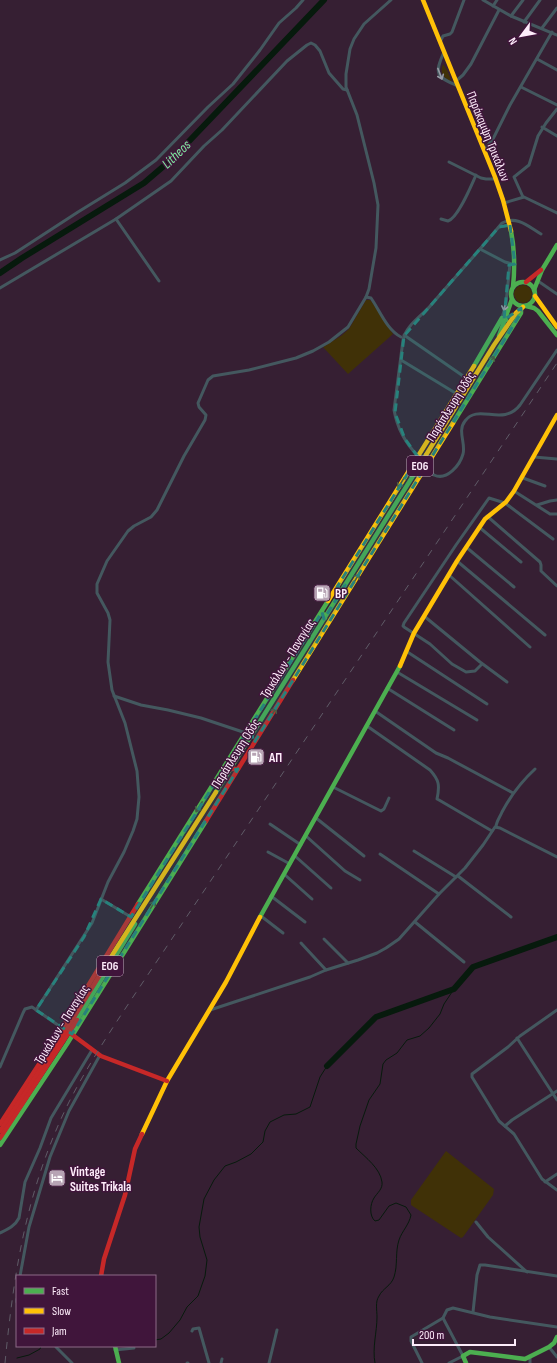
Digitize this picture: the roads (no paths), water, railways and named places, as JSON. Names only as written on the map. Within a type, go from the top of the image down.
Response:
[{"type":"street","points":[[0,260],[15,253],[121,186],[156,160],[233,84],[279,23],[303,0]]},
{"type":"street","points":[[36,1010],[84,937],[96,915],[108,882],[124,852],[135,826],[139,797],[137,770],[125,723],[114,696],[108,665],[110,620],[108,613],[97,593],[97,584],[108,559],[128,531],[151,517],[160,504],[184,456],[205,420],[206,415],[199,407],[198,403],[208,380],[216,375],[249,370],[289,360],[317,349],[346,330],[366,297],[377,243],[378,205],[357,115],[354,104],[347,90],[346,74],[350,49],[354,39],[367,20],[391,0]]},
{"type":"street","name":"Παράκαμψη Τρικάλων","points":[[423,0],[504,203],[509,223],[513,264],[521,279],[525,282]]},
{"type":"street","points":[[440,42],[443,36],[452,32],[464,0]]},
{"type":"street","points":[[483,0],[510,16],[557,35]]},
{"type":"street","points":[[494,6],[497,0]]},
{"type":"street","points":[[510,16],[523,0]]},
{"type":"street","points":[[524,22],[540,0]]},
{"type":"street","points":[[542,28],[557,8]]},
{"type":"street","points":[[456,81],[463,76],[471,64],[499,10]]},
{"type":"street","points":[[484,150],[493,139],[508,108],[552,32]]},
{"type":"street","points":[[0,288],[116,219],[157,192],[174,178],[287,61],[307,45],[311,43],[315,45],[323,58],[328,71],[343,89],[347,90]]},
{"type":"street","points":[[444,52],[438,66],[442,80],[458,86]]},
{"type":"street","points":[[537,59],[557,70]]},
{"type":"street","points":[[521,87],[557,105]]},
{"type":"street","points":[[522,197],[514,177],[530,164],[534,143],[542,127],[556,111]]},
{"type":"street","points":[[542,127],[557,136]]},
{"type":"street","points":[[449,162],[476,176],[486,179],[495,179]]},
{"type":"street","points":[[441,218],[448,221],[451,220],[461,205],[476,176]]},
{"type":"street","points":[[504,203],[522,197],[557,213]]},
{"type":"street","points":[[116,219],[159,281]]},
{"type":"street","points":[[418,456],[406,442],[395,413],[403,336],[410,326],[431,305],[499,227],[520,221],[541,234]]},
{"type":"street","points":[[557,245],[542,270],[534,290],[535,296],[557,327]]},
{"type":"street","points":[[480,249],[513,264],[504,319]]},
{"type":"street","name":"ΕΟ6","points":[[512,299],[511,293],[516,270]]},
{"type":"street","points":[[513,287],[519,283],[525,282],[542,270]]},
{"type":"street","points":[[538,281],[557,294]]},
{"type":"street","name":"ΕΟ6","points":[[525,282],[531,285],[534,290]]},
{"type":"street","points":[[368,292],[393,331],[403,336],[466,378]]},
{"type":"street","name":"ΕΟ6","points":[[524,307],[532,302],[535,296]]},
{"type":"street","points":[[366,297],[371,298]]},
{"type":"street","points":[[512,299],[516,305],[534,308],[538,311],[557,335]]},
{"type":"street","name":"Τρικάλων - Παναγίας","points":[[494,345],[512,299]]},
{"type":"street","name":"Τρικάλων - Παναγίας","points":[[0,1131],[130,935],[148,899],[345,586],[494,345],[513,317],[524,307]]},
{"type":"street","name":"Παράπλευρη Οδός","points":[[0,1124],[67,1031],[238,769],[524,307]]},
{"type":"street","name":"Παράπλευρη Οδός","points":[[0,1145],[67,1031],[131,917],[338,588],[466,378],[504,319]]},
{"type":"street","points":[[425,468],[439,477],[444,476],[453,470],[463,455],[461,429],[467,418],[476,414],[500,416],[514,412],[557,350]]},
{"type":"street","points":[[401,360],[457,394]]},
{"type":"street","points":[[101,1275],[104,1259],[125,1195],[135,1149],[167,1082],[210,1010],[375,712],[397,672],[414,633],[479,527],[487,516],[505,503],[514,491],[557,415]]},
{"type":"street","points":[[534,457],[557,459]]},
{"type":"street","points":[[522,478],[544,486]]},
{"type":"street","points":[[514,491],[550,514],[557,514]]},
{"type":"street","points":[[482,664],[475,671],[466,672],[452,664],[430,644],[403,625],[488,498],[505,503],[553,539]]},
{"type":"street","points":[[537,505],[557,500]]},
{"type":"street","points":[[487,516],[540,562],[541,571],[557,586]]},
{"type":"street","points":[[479,527],[521,562]]},
{"type":"street","points":[[466,547],[514,587]]},
{"type":"street","points":[[457,561],[545,635]]},
{"type":"street","points":[[442,567],[530,647]]},
{"type":"street","points":[[338,588],[345,586]]},
{"type":"street","points":[[322,612],[325,618]]},
{"type":"street","points":[[424,616],[482,664],[507,682]]},
{"type":"street","points":[[406,651],[487,704]]},
{"type":"street","points":[[397,672],[477,720]]},
{"type":"street","points":[[387,688],[454,730]]},
{"type":"street","points":[[114,696],[141,705],[201,718],[246,733]]},
{"type":"street","points":[[375,712],[436,753],[513,793]]},
{"type":"street","points":[[367,726],[435,775],[439,788],[438,800],[492,831]]},
{"type":"street","points":[[251,736],[254,743]]},
{"type":"street","points":[[230,769],[238,769]]},
{"type":"street","points":[[210,1010],[368,956],[386,948],[399,939],[439,894],[457,877],[479,850],[496,827],[497,822],[513,793],[524,779],[535,769]]},
{"type":"street","points":[[333,787],[381,811],[384,809],[389,798]]},
{"type":"street","points":[[316,818],[364,856]]},
{"type":"street","points":[[270,824],[300,846]]},
{"type":"street","points":[[496,827],[557,857]]},
{"type":"street","points":[[306,836],[345,870],[360,880]]},
{"type":"street","points":[[414,851],[457,877],[510,917]]},
{"type":"street","points":[[268,852],[290,864]]},
{"type":"street","points":[[380,854],[439,894]]},
{"type":"street","points":[[294,856],[331,888]]},
{"type":"street","points":[[284,874],[312,899]]},
{"type":"street","points":[[272,896],[305,922]]},
{"type":"street","points":[[101,899],[131,917]]},
{"type":"street","points":[[261,916],[283,933]]},
{"type":"street","points":[[415,922],[464,962]]},
{"type":"street","points":[[324,939],[348,963]]},
{"type":"street","points":[[301,943],[326,970]]},
{"type":"street","points":[[0,1067],[25,1009],[32,1007],[100,1055],[159,1077],[167,1082]]},
{"type":"street","points":[[557,1010],[517,1038],[512,1044],[472,1074],[472,1077],[499,1122],[514,1134],[545,1182],[557,1190]]},
{"type":"street","name":"Τρικάλων - Παναγίας","points":[[0,1138],[67,1031]]},
{"type":"street","points":[[517,1038],[557,1100]]},
{"type":"street","points":[[0,1233],[17,1222],[19,1218],[26,1178],[40,1148],[51,1118],[92,1049]]},
{"type":"street","points":[[20,1275],[29,1227],[50,1157],[69,1111],[100,1055]]},
{"type":"street","points":[[505,1126],[557,1092]]},
{"type":"street","points":[[545,1182],[557,1174]]},
{"type":"street","points":[[476,1222],[488,1237],[528,1272]]},
{"type":"street","points":[[473,1312],[477,1275],[480,1265],[557,1276]]},
{"type":"street","points":[[422,1363],[411,1337],[443,1318],[447,1310],[453,1308],[490,1317],[557,1327]]},
{"type":"street","points":[[443,1318],[466,1363]]},
{"type":"street","points":[[192,1331],[199,1328],[209,1363]]},
{"type":"street","points":[[269,1363],[277,1330]]},
{"type":"street","points":[[449,1363],[470,1352],[522,1359],[530,1357],[549,1347],[556,1342],[557,1337]]},
{"type":"street","points":[[56,1347],[72,1363]]},
{"type":"street","points":[[549,1347],[557,1357]]},
{"type":"street","points":[[119,1363],[115,1348],[134,1348]]},
{"type":"street","points":[[530,1357],[530,1363]]},
{"type":"waterway","name":"Litheos","points":[[0,273],[144,183],[172,159],[324,0]]},
{"type":"waterway","points":[[327,1066],[376,1017],[454,989],[473,967],[557,937]]},
{"type":"waterway","points":[[375,1363],[374,1352],[377,1323],[377,1301],[381,1293],[391,1283],[394,1277],[399,1240],[409,1222],[411,1215],[406,1207],[396,1203],[389,1206],[379,1220],[375,1221],[373,1219],[371,1213],[372,1203],[381,1189],[381,1177],[376,1168],[356,1148],[356,1144],[360,1126],[369,1100],[380,1084],[383,1064],[386,1060],[397,1053],[407,1040],[420,1036],[429,1028],[440,1014],[444,1004],[454,989]]},
{"type":"waterway","points":[[156,1340],[161,1339],[169,1333],[180,1320],[187,1307],[198,1296],[205,1276],[207,1260],[200,1237],[199,1227],[204,1199],[214,1180],[225,1166],[251,1154],[263,1142],[265,1131],[270,1122],[284,1115],[296,1114],[310,1107],[320,1077],[327,1066]]},
{"type":"waterway","points":[[17,1358],[29,1355],[40,1349],[41,1347]]},
{"type":"railway","points":[[16,1275],[33,1197],[43,1166],[69,1102],[85,1073],[128,1005],[557,363]]},
{"type":"railway","points":[[5,1363],[16,1275]]},
{"type":"place","name":"BP","points":[[322,593]]},
{"type":"place","name":"ΑΠ","points":[[256,757]]},
{"type":"place","name":"Vintage Suites Trikala","points":[[57,1178]]}]
